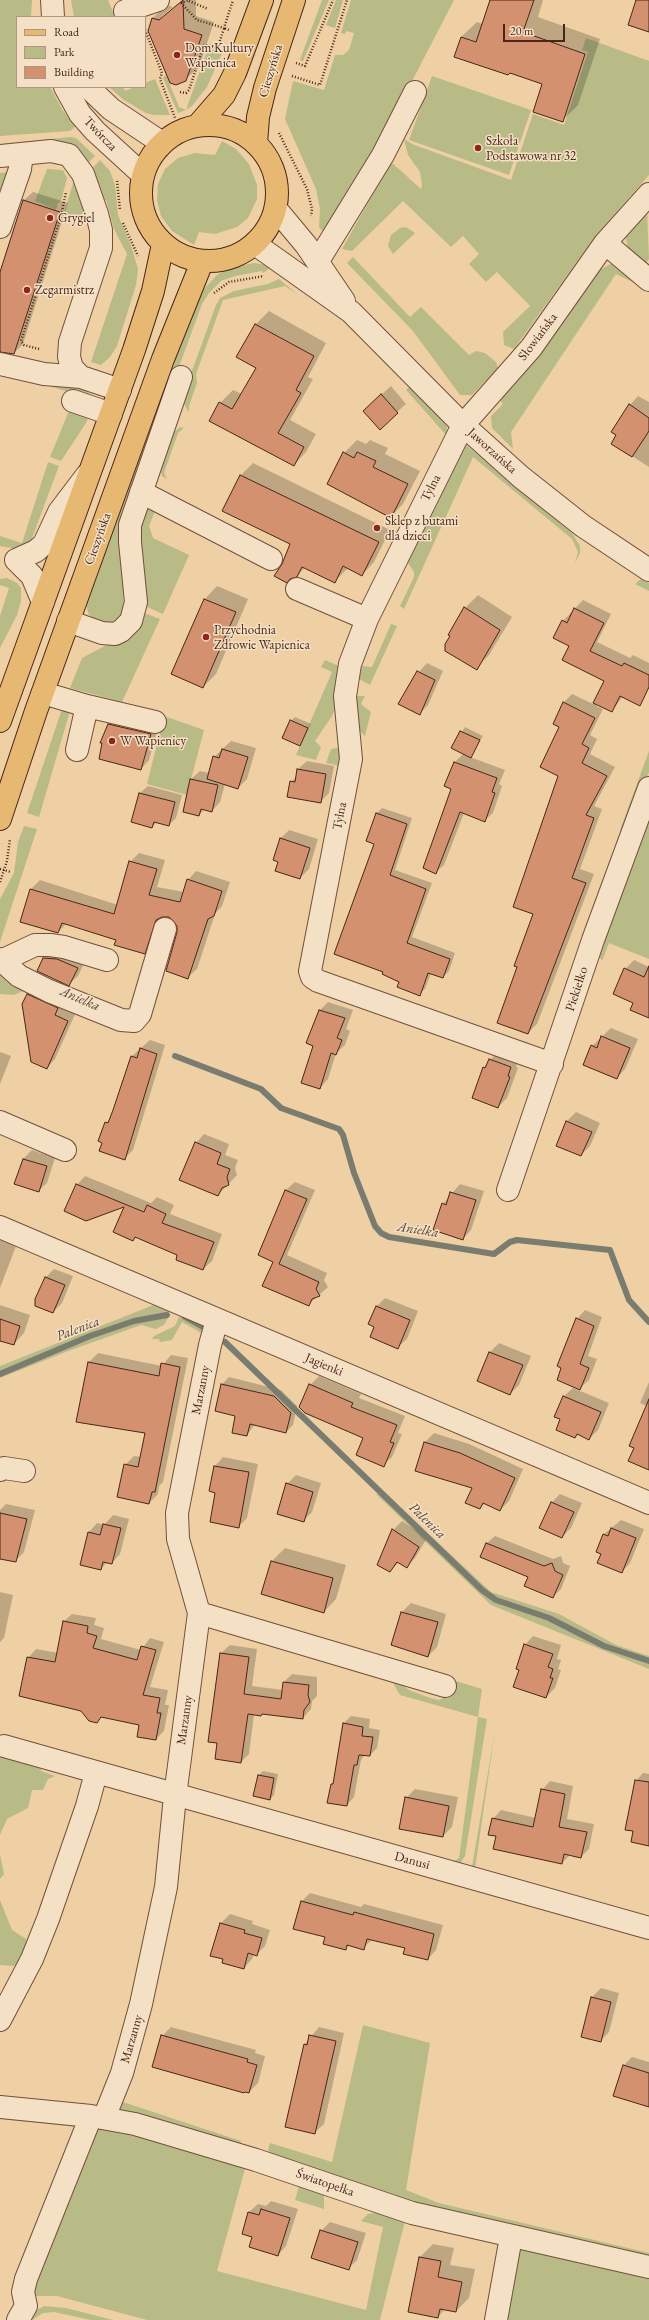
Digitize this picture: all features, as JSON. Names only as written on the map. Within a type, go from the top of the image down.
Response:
[{"type":"main road","points":[[198,126],[224,95],[235,73],[262,0]]},
{"type":"main road","name":"Cieszyńska","points":[[256,144],[258,117],[265,88],[294,0]]},
{"type":"main road","points":[[219,125],[229,128],[243,134],[256,144],[267,157],[274,174],[277,191],[276,209],[268,228],[255,244],[230,258],[202,262],[175,253],[163,244],[151,230],[143,212],[140,193],[143,174],[151,157],[162,143],[179,132],[198,126],[219,125]]},
{"type":"main road","points":[[0,721],[120,390],[153,291],[163,244]]},
{"type":"main road","name":"Cieszyńska","points":[[0,819],[68,621],[169,345],[202,262]]},
{"type":"street","points":[[52,0],[53,16]]},
{"type":"street","points":[[125,9],[158,0]]},
{"type":"street","name":"Twórcza","points":[[66,88],[80,114],[95,131],[143,174]]},
{"type":"street","name":"Twórcza","points":[[89,88],[111,109],[162,143]]},
{"type":"street","points":[[318,261],[383,155],[416,92]]},
{"type":"street","points":[[0,156],[60,152],[69,155],[75,180],[101,230],[101,248],[70,342],[69,357],[72,368],[81,377]]},
{"type":"street","points":[[0,227],[20,169],[22,154]]},
{"type":"street","name":"Słowiańska","points":[[463,424],[531,348],[605,243],[649,194]]},
{"type":"street","name":"Jaworzańska","points":[[276,209],[318,261],[351,312]]},
{"type":"street","points":[[605,243],[649,280]]},
{"type":"street","name":"Jaworzańska","points":[[255,244],[351,312],[463,424],[552,502],[583,526],[649,570]]},
{"type":"street","points":[[0,364],[44,374],[81,377],[120,390]]},
{"type":"street","points":[[68,621],[102,633],[115,634],[121,631],[131,621],[136,602],[130,533],[132,515],[181,377]]},
{"type":"street","points":[[73,401],[111,414]]},
{"type":"street","name":"Tylna","points":[[463,424],[367,619],[350,664],[346,696],[350,759],[310,971],[312,977],[318,981],[552,1064]]},
{"type":"street","points":[[43,602],[32,576],[16,560],[36,551],[44,544],[59,512],[90,473]]},
{"type":"street","points":[[141,492],[271,559]]},
{"type":"street","points":[[298,589],[367,619]]},
{"type":"street","points":[[43,693],[88,706],[155,722]]},
{"type":"street","points":[[77,750],[88,706]]},
{"type":"street","name":"Piekiełko","points":[[508,1190],[594,940],[649,788]]},
{"type":"street","points":[[107,960],[64,946],[42,945],[35,945],[20,950],[1,959],[10,969],[31,983],[121,1020],[134,1021],[140,1014],[165,929]]},
{"type":"street","points":[[0,1122],[65,1150]]},
{"type":"street","name":"Jagienki","points":[[0,1227],[649,1503]]},
{"type":"street","name":"Marzanny","points":[[18,2320],[26,2306],[23,2292],[28,2272],[97,2117],[122,2073],[142,2004],[166,1887],[174,1796],[199,1613],[178,1539],[176,1522],[210,1344],[216,1320]]},
{"type":"street","points":[[0,1470],[4,1468],[24,1471]]},
{"type":"street","points":[[199,1613],[445,1686]]},
{"type":"street","name":"Danusi","points":[[4,1746],[174,1796],[649,1928]]},
{"type":"street","points":[[0,2020],[32,1959],[48,1919],[87,1806],[96,1773]]},
{"type":"street","name":"Światopełka","points":[[0,2107],[97,2117],[166,2133],[256,2160],[412,2213],[510,2237],[649,2267]]},
{"type":"street","points":[[496,2320],[510,2237]]},
{"type":"path","points":[[188,0],[193,4],[208,9]]},
{"type":"path","points":[[180,92],[186,93],[189,90],[204,45],[218,47],[233,0]]},
{"type":"path","points":[[295,63],[305,66],[333,0]]},
{"type":"path","points":[[292,76],[320,85],[347,0]]},
{"type":"path","points":[[181,3],[197,20],[234,31]]},
{"type":"path","points":[[146,33],[162,73],[160,79],[175,118]]},
{"type":"path","points":[[69,357],[24,345],[21,341],[61,216],[62,204],[75,180]]},
{"type":"path","points":[[0,869],[11,872]]},
{"type":"green space","points":[[0,0],[32,0],[31,16],[16,16],[16,88],[51,88],[62,109],[75,127],[70,131],[0,136]]},
{"type":"green space","points":[[71,0],[108,0],[115,16],[74,16]]},
{"type":"green space","points":[[322,0],[329,0],[303,61],[300,60]]},
{"type":"green space","points":[[336,0],[343,0],[335,28],[326,25]]},
{"type":"green space","points":[[351,0],[454,0],[377,149],[329,234],[324,229],[322,231],[319,227],[320,209],[316,189],[285,119],[293,81],[324,90],[335,55],[343,55],[349,50],[354,33],[346,31],[345,34],[341,33]]},
{"type":"green space","points":[[586,38],[649,61],[649,175],[596,235],[514,349],[504,345],[503,332],[530,306],[497,272],[486,282],[469,264],[479,254],[463,236],[451,247],[403,201],[352,251],[342,249],[391,162],[421,189],[422,185],[420,172],[408,155],[404,139],[412,144],[511,180],[533,114],[564,125],[588,52],[582,50]]},
{"type":"green space","points":[[208,48],[222,53],[207,87],[192,106],[186,110]]},
{"type":"green space","points":[[166,75],[179,107],[186,110],[178,113],[163,78]]},
{"type":"green space","points":[[432,76],[531,110],[509,175],[409,140]]},
{"type":"green space","points":[[155,79],[170,115],[153,115],[146,113],[124,100],[110,88],[124,88],[125,91],[132,88],[146,88],[146,83]]},
{"type":"green space","points":[[71,137],[76,138],[95,156],[86,165],[0,149],[0,144]]},
{"type":"green space","points":[[222,141],[236,149],[249,164],[257,185],[257,199],[248,218],[237,227],[215,234],[199,232],[194,245],[172,231],[161,216],[157,200],[158,184],[165,169],[178,158],[195,153],[215,155]]},
{"type":"green space","points":[[100,160],[110,171],[115,185],[118,215],[131,245],[138,269],[136,285],[117,346],[110,357],[101,365],[91,362],[127,254],[114,229],[106,200],[103,200],[90,171]]},
{"type":"green space","points":[[47,169],[63,170],[67,178],[61,201],[58,203],[56,210],[35,201]]},
{"type":"green space","points":[[10,172],[0,203],[0,173]]},
{"type":"green space","points":[[74,180],[84,202],[82,219],[64,213]]},
{"type":"green space","points":[[647,210],[649,259],[646,263],[628,248],[626,235]]},
{"type":"green space","points":[[406,227],[415,233],[393,254],[388,246],[391,235],[400,228]]},
{"type":"green space","points":[[353,257],[410,317],[421,307],[469,355],[476,351],[485,353],[496,362],[498,368],[472,395],[460,395],[413,331],[347,263]]},
{"type":"green space","points":[[254,263],[273,266],[263,273],[262,271],[235,276],[221,281],[209,293],[202,304],[173,383],[121,542],[124,612],[119,619],[112,624],[104,624],[89,615],[86,605],[198,298],[203,290],[218,274],[234,267]]},
{"type":"green space","points":[[610,264],[616,264],[649,290],[616,274],[511,432],[513,449],[492,428],[491,416],[503,404],[499,399],[523,374],[595,273]]},
{"type":"green space","points":[[279,279],[298,295],[285,286],[223,300],[196,374],[197,383],[189,406],[189,412],[184,404],[192,381],[189,379],[216,305],[220,298],[234,291],[268,284]]},
{"type":"green space","points":[[0,370],[84,390],[92,395],[93,400]]},
{"type":"green space","points":[[410,386],[447,426],[447,436],[406,390]]},
{"type":"green space","points":[[71,406],[90,412],[86,423],[61,461],[50,457]]},
{"type":"green space","points":[[180,427],[184,428],[178,433],[164,473],[167,479],[162,476],[160,467],[174,432]]},
{"type":"green space","points":[[465,444],[572,533],[580,546],[580,553],[575,563],[578,552],[572,539],[473,457],[404,609],[400,606],[414,577],[414,572],[408,563],[408,556]]},
{"type":"green space","points":[[48,462],[59,466],[29,546],[17,549],[0,546],[0,536],[22,543]]},
{"type":"green space","points":[[157,506],[149,526],[153,538],[189,555],[163,614],[143,605],[139,533],[146,510]]},
{"type":"green space","points":[[7,578],[17,583],[21,588],[21,601],[17,615],[0,648],[0,616],[9,588],[0,585],[0,579]]},
{"type":"green space","points":[[641,579],[649,583],[649,591],[635,584]]},
{"type":"green space","points":[[142,612],[160,619],[122,702],[70,688],[82,658],[114,641]]},
{"type":"green space","points":[[391,624],[397,626],[370,685],[359,679],[362,666],[372,667]]},
{"type":"green space","points":[[325,660],[341,667],[338,702],[332,716],[315,741],[321,747],[316,760],[296,755],[332,672],[321,667]]},
{"type":"green space","points":[[356,696],[365,696],[361,704],[371,712],[365,736],[358,729]]},
{"type":"green space","points":[[62,709],[70,711],[39,817],[27,813]]},
{"type":"green space","points":[[164,716],[204,730],[187,795],[147,784]]},
{"type":"green space","points":[[342,747],[345,758],[344,768],[311,932],[304,984],[301,982],[314,899],[340,766],[326,763],[331,749]]},
{"type":"green space","points":[[649,751],[649,772],[633,815],[623,829],[620,830]]},
{"type":"green space","points":[[649,803],[649,959],[609,943],[602,961],[599,956]]},
{"type":"green space","points":[[24,826],[37,829],[0,942],[0,899],[14,873],[18,842]]},
{"type":"green space","points":[[0,970],[20,984],[23,991],[14,995],[0,994]]},
{"type":"green space","points":[[156,1304],[165,1309],[169,1309],[168,1318],[164,1325],[156,1329],[141,1325],[71,1350],[0,1378],[0,1366]]},
{"type":"green space","points":[[179,1317],[182,1317],[204,1329],[203,1334],[182,1322],[172,1340],[160,1342],[159,1339],[152,1339],[154,1336],[175,1326]]},
{"type":"green space","points":[[376,1494],[386,1494],[491,1592],[559,1614],[616,1645],[649,1656],[649,1669],[491,1605]]},
{"type":"green space","points":[[301,1652],[398,1681],[409,1690],[439,1700],[449,1696],[446,1678],[482,1689],[478,1717],[400,1695],[393,1683],[300,1655]]},
{"type":"green space","points":[[478,1717],[487,1719],[465,1856],[459,1865],[451,1863],[459,1858]]},
{"type":"green space","points":[[495,1731],[475,1869],[472,1867]]},
{"type":"green space","points":[[0,1751],[39,1761],[41,1771],[55,1776],[48,1779],[43,1790],[32,1790],[28,1808],[7,1819],[0,1835]]},
{"type":"green space","points":[[0,1854],[4,1874],[0,1879]]},
{"type":"green space","points":[[0,1900],[12,1930],[26,1939],[26,1947],[18,1964],[14,1966],[0,1965]]},
{"type":"green space","points":[[363,2025],[430,2043],[406,2190],[439,2203],[649,2253],[649,2261],[427,2210],[274,2160],[268,2150],[270,2143],[332,2162]]},
{"type":"green space","points":[[120,2101],[241,2141],[239,2148],[125,2114],[121,2110]]},
{"type":"green space","points":[[0,2115],[74,2124],[77,2127],[0,2119]]},
{"type":"green space","points":[[101,2126],[246,2165],[217,2271],[366,2310],[383,2227],[361,2221],[368,2214],[378,2212],[405,2221],[380,2320],[147,2320],[57,2296],[31,2296],[93,2130]]},
{"type":"green space","points":[[300,2182],[324,2192],[324,2209],[295,2200]]},
{"type":"green space","points":[[524,2248],[649,2277],[649,2320],[501,2320],[518,2249]]},
{"type":"green space","points":[[44,2306],[66,2308],[113,2320],[91,2320],[54,2312],[43,2313],[32,2320],[25,2320],[31,2313]]},
{"type":"building","name":"Dom Kultury Wapienica","points":[[183,0],[184,29],[202,35],[186,81],[176,85],[170,83],[148,31],[152,18],[159,20]]},
{"type":"building","points":[[490,0],[534,0],[523,32],[585,54],[563,122],[533,112],[542,84],[510,73],[508,75],[454,57],[461,37],[476,42]]},
{"type":"building","points":[[636,0],[649,0],[649,32],[628,25]]},
{"type":"building","points":[[23,200],[60,212],[14,354],[0,352],[0,272]]},
{"type":"building","points":[[255,324],[314,356],[296,390],[301,393],[278,433],[304,447],[294,466],[209,421],[219,402],[232,409],[256,368],[236,357]]},
{"type":"building","points":[[381,394],[398,413],[380,430],[363,411]]},
{"type":"building","points":[[629,404],[649,418],[649,431],[632,457],[611,444],[616,435],[611,432]]},
{"type":"building","points":[[343,452],[354,458],[357,452],[376,461],[373,467],[408,484],[391,518],[327,484]]},
{"type":"building","points":[[240,475],[379,542],[362,576],[343,566],[335,583],[302,567],[297,577],[290,579],[287,583],[274,576],[282,564],[290,544],[222,511]]},
{"type":"building","name":"Przychodnia Zdrowie Wapienica","points":[[204,599],[236,612],[203,688],[171,674]]},
{"type":"building","points":[[464,607],[500,630],[477,670],[445,651],[445,644],[450,636],[448,635]]},
{"type":"building","points":[[574,608],[604,623],[590,651],[622,666],[624,663],[649,675],[649,687],[640,706],[620,696],[612,712],[593,703],[604,681],[562,660],[569,646],[553,638],[562,620],[567,623]]},
{"type":"building","points":[[417,671],[435,680],[420,715],[398,704]]},
{"type":"building","points":[[563,702],[595,718],[582,744],[589,748],[582,763],[607,776],[586,815],[594,818],[572,878],[586,883],[528,1034],[497,1023],[517,967],[514,966],[533,914],[513,907],[558,776],[540,767],[559,727],[553,724]]},
{"type":"building","points":[[290,720],[308,728],[300,746],[282,738]]},
{"type":"building","points":[[108,724],[151,734],[141,770],[99,759],[102,743],[100,743]]},
{"type":"building","points":[[460,731],[480,740],[471,758],[451,748]]},
{"type":"building","points":[[222,749],[248,757],[238,789],[207,779],[213,756],[219,758]]},
{"type":"building","points":[[454,762],[497,778],[492,792],[495,793],[485,822],[460,812],[436,874],[423,868],[451,789],[444,786]]},
{"type":"building","points":[[297,769],[326,774],[321,803],[287,797],[290,781],[295,782]]},
{"type":"building","points":[[190,779],[218,785],[212,812],[201,809],[199,816],[183,812]]},
{"type":"building","points":[[139,793],[175,802],[169,826],[154,822],[152,828],[131,822]]},
{"type":"building","points":[[376,813],[407,824],[390,875],[426,889],[407,943],[450,959],[443,978],[428,973],[420,996],[397,987],[399,982],[382,974],[383,972],[334,954],[374,844],[366,841]]},
{"type":"building","points":[[280,838],[310,848],[300,879],[275,871],[278,862],[273,860]]},
{"type":"building","points":[[129,861],[157,869],[149,895],[180,902],[187,879],[222,891],[214,916],[208,919],[188,979],[166,971],[177,932],[177,926],[169,917],[162,917],[156,920],[145,954],[114,945],[116,940],[62,923],[58,933],[20,922],[30,889],[114,914]]},
{"type":"building","points":[[43,958],[57,959],[78,968],[69,986],[37,971]]},
{"type":"building","points":[[649,966],[649,1018],[630,1010],[633,1003],[613,994],[624,968],[644,977]]},
{"type":"building","points":[[27,994],[58,1008],[55,1015],[68,1021],[47,1069],[31,1062],[22,1004]]},
{"type":"building","points":[[319,1010],[345,1018],[337,1038],[342,1040],[336,1055],[331,1053],[320,1089],[301,1083],[313,1046],[306,1043]]},
{"type":"building","points":[[601,1036],[630,1048],[617,1079],[583,1065],[591,1045],[597,1048]]},
{"type":"building","points":[[140,1048],[157,1054],[125,1160],[99,1151],[102,1143],[98,1141],[105,1122],[108,1123],[131,1056],[137,1058]]},
{"type":"building","points":[[489,1059],[511,1067],[508,1076],[510,1077],[498,1108],[472,1098],[483,1067],[485,1068]]},
{"type":"building","points":[[566,1121],[592,1132],[581,1156],[556,1146]]},
{"type":"building","points":[[195,1142],[221,1153],[217,1164],[230,1169],[227,1177],[229,1185],[222,1188],[218,1196],[179,1180]]},
{"type":"building","points":[[23,1159],[47,1166],[39,1192],[14,1184]]},
{"type":"building","points":[[76,1184],[144,1212],[147,1205],[166,1214],[162,1223],[214,1242],[203,1270],[176,1260],[177,1255],[135,1237],[133,1241],[113,1232],[124,1207],[86,1221],[64,1211]]},
{"type":"building","points":[[285,1190],[307,1199],[279,1264],[319,1282],[316,1289],[320,1296],[312,1299],[309,1306],[262,1286],[273,1262],[258,1255]]},
{"type":"building","points":[[450,1192],[476,1200],[463,1240],[433,1230],[442,1203],[446,1205]]},
{"type":"building","points":[[45,1277],[65,1285],[53,1313],[35,1306],[35,1299]]},
{"type":"building","points":[[376,1306],[410,1320],[398,1349],[370,1337],[374,1327],[368,1324]]},
{"type":"building","points":[[576,1318],[594,1326],[580,1364],[589,1368],[580,1390],[557,1380],[561,1368],[557,1366]]},
{"type":"building","points":[[0,1319],[20,1326],[14,1345],[0,1341]]},
{"type":"building","points":[[489,1352],[523,1365],[510,1395],[477,1381]]},
{"type":"building","points":[[88,1362],[159,1376],[161,1363],[180,1367],[155,1492],[152,1492],[149,1504],[117,1497],[124,1464],[138,1467],[145,1433],[76,1422]]},
{"type":"building","points":[[221,1384],[274,1396],[291,1413],[286,1433],[250,1424],[247,1436],[232,1433],[235,1416],[215,1411]]},
{"type":"building","points":[[309,1384],[353,1403],[351,1407],[397,1425],[390,1442],[394,1443],[384,1467],[356,1455],[363,1438],[305,1413],[299,1407]]},
{"type":"building","points":[[563,1396],[601,1412],[589,1440],[577,1434],[575,1438],[556,1430],[560,1419],[554,1417]]},
{"type":"building","points":[[649,1399],[649,1470],[628,1461],[634,1448],[629,1446]]},
{"type":"building","points":[[424,1442],[460,1453],[515,1478],[500,1511],[483,1503],[480,1509],[465,1503],[472,1488],[415,1471]]},
{"type":"building","points":[[214,1466],[249,1472],[239,1528],[210,1522],[215,1493],[209,1491]]},
{"type":"building","points":[[286,1483],[313,1492],[304,1522],[277,1514]]},
{"type":"building","points":[[551,1502],[574,1512],[562,1538],[539,1528]]},
{"type":"building","points":[[0,1513],[27,1519],[16,1562],[0,1559]]},
{"type":"building","points":[[103,1524],[121,1528],[112,1564],[103,1562],[101,1570],[80,1565],[88,1532],[100,1535]]},
{"type":"building","points":[[611,1528],[636,1538],[622,1573],[597,1563],[601,1554],[596,1552],[603,1534],[608,1536]]},
{"type":"building","points":[[392,1529],[419,1547],[407,1568],[397,1562],[390,1572],[377,1565]]},
{"type":"building","points":[[486,1543],[544,1566],[552,1563],[555,1571],[563,1575],[553,1598],[524,1586],[528,1577],[480,1557]]},
{"type":"building","points":[[271,1561],[333,1578],[324,1613],[261,1594]]},
{"type":"building","points":[[401,1612],[438,1622],[428,1657],[391,1645]]},
{"type":"building","points":[[63,1621],[88,1626],[87,1633],[97,1636],[93,1648],[137,1660],[141,1646],[156,1650],[143,1695],[160,1698],[157,1713],[161,1713],[156,1740],[137,1737],[139,1725],[101,1717],[97,1723],[89,1721],[81,1711],[19,1696],[27,1657],[55,1662]]},
{"type":"building","points":[[524,1644],[553,1654],[548,1667],[553,1669],[550,1678],[553,1678],[546,1698],[513,1687],[519,1670],[516,1669]]},
{"type":"building","points":[[220,1653],[249,1657],[244,1694],[281,1699],[283,1682],[309,1685],[308,1695],[310,1702],[304,1710],[303,1719],[262,1714],[261,1716],[248,1714],[241,1763],[215,1759],[217,1743],[208,1742]]},
{"type":"building","points":[[343,1723],[363,1727],[362,1736],[373,1737],[370,1756],[359,1755],[357,1765],[354,1765],[347,1806],[327,1803],[331,1784],[333,1784]]},
{"type":"building","points":[[258,1775],[274,1778],[270,1800],[253,1796]]},
{"type":"building","points":[[635,1780],[649,1782],[649,1846],[631,1842],[633,1831],[625,1830]]},
{"type":"building","points":[[541,1789],[565,1794],[559,1827],[587,1832],[581,1858],[564,1854],[562,1864],[493,1849],[496,1836],[488,1835],[492,1818],[533,1827]]},
{"type":"building","points":[[405,1797],[449,1806],[443,1837],[399,1829]]},
{"type":"building","points":[[301,1901],[353,1915],[354,1912],[434,1934],[428,1960],[403,1954],[405,1948],[367,1939],[364,1950],[347,1945],[346,1950],[323,1944],[325,1937],[293,1929]]},
{"type":"building","points":[[220,1923],[245,1930],[244,1933],[262,1938],[257,1956],[248,1953],[244,1969],[222,1963],[223,1959],[210,1956]]},
{"type":"building","points":[[591,1997],[611,2002],[601,2042],[581,2037]]},
{"type":"building","points":[[161,2035],[248,2059],[247,2062],[257,2065],[249,2093],[244,2093],[152,2067]]},
{"type":"building","points":[[309,2035],[336,2041],[315,2134],[285,2127],[304,2044],[307,2045]]},
{"type":"building","points":[[623,2065],[649,2073],[649,2107],[613,2096]]},
{"type":"building","points":[[261,2209],[290,2218],[278,2256],[249,2247],[252,2237],[242,2234],[248,2212],[259,2215]]},
{"type":"building","points":[[320,2230],[358,2242],[349,2270],[311,2258]]},
{"type":"building","points":[[419,2257],[441,2261],[438,2277],[462,2282],[456,2312],[440,2309],[438,2318],[408,2312]]},
{"type":"waterway","name":"Anielka","points":[[175,1056],[261,1089],[281,1108],[339,1129],[343,1135],[354,1173],[375,1226],[381,1233],[389,1237],[494,1254],[510,1242],[517,1240],[610,1250],[629,1300],[649,1322]]},
{"type":"waterway","name":"Palenica","points":[[0,1374],[90,1336],[134,1321],[167,1315]]},
{"type":"waterway","name":"Palenica","points":[[185,1317],[203,1327]]},
{"type":"waterway","name":"Palenica","points":[[225,1342],[482,1590],[496,1600],[549,1618],[604,1646],[649,1661]]},
{"type":"place","name":"Dom Kultury Wapienica","points":[[177,55]]},
{"type":"place","name":"Szkoła Podstawowa nr 32","points":[[478,148]]},
{"type":"place","name":"Grygiel","points":[[50,218]]},
{"type":"place","name":"Zegarmistrz","points":[[27,290]]},
{"type":"place","name":"Sklep z butami dla dzieci","points":[[377,528]]},
{"type":"place","name":"Przychodnia Zdrowie Wapienica","points":[[206,637]]},
{"type":"place","name":"W Wapienicy","points":[[112,741]]}]
